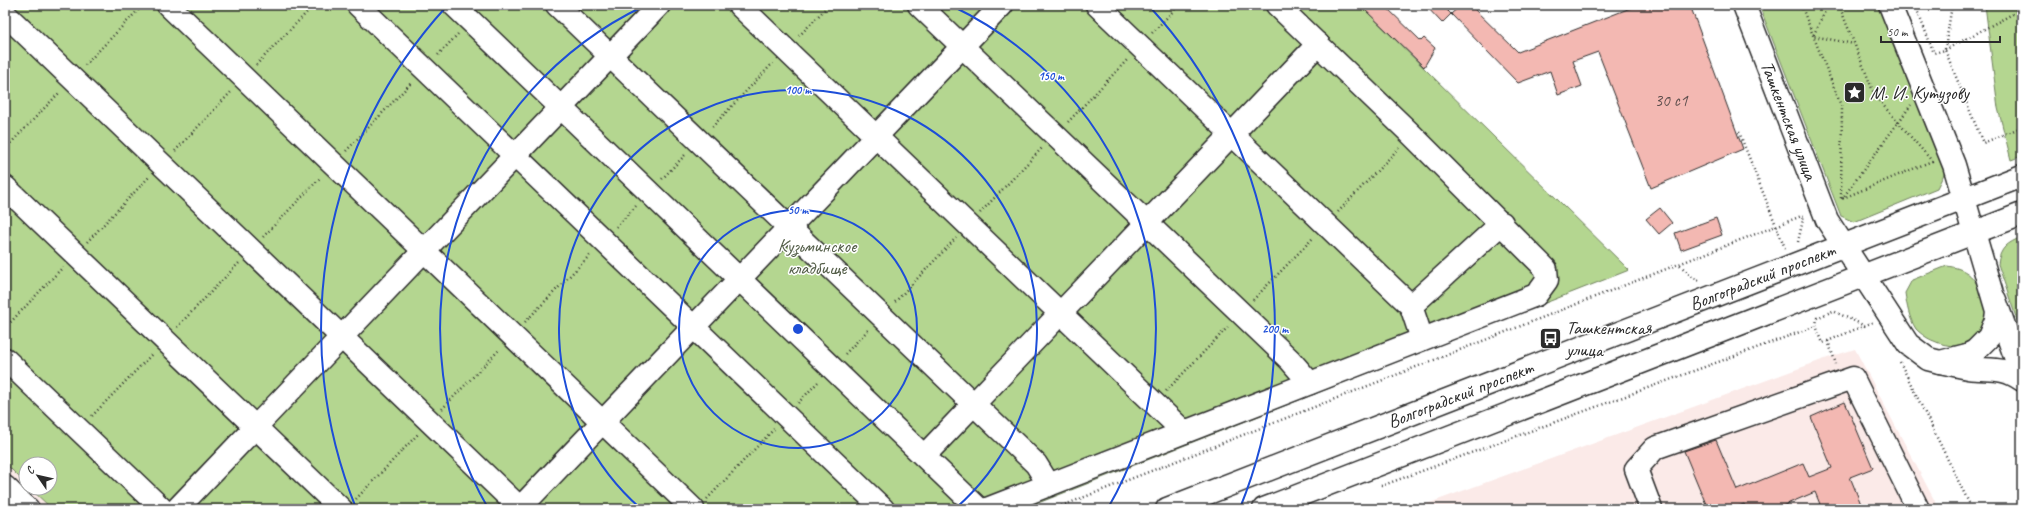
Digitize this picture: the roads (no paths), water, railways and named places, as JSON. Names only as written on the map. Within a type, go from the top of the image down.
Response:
[{"type":"main road","points":[[168,5],[602,422],[698,506]]},
{"type":"main road","points":[[358,5],[883,509]]},
{"type":"main road","points":[[454,5],[979,509]]},
{"type":"main road","points":[[558,5],[1036,464],[1049,485]]},
{"type":"main road","points":[[177,509],[659,5]]},
{"type":"main road","points":[[739,5],[1184,432]]},
{"type":"main road","points":[[919,5],[1290,360],[1310,383]]},
{"type":"main road","points":[[5,14],[342,336],[520,509],[1002,5]]},
{"type":"main road","points":[[1097,5],[1411,306],[1422,339]]},
{"type":"main road","points":[[986,509],[1536,295],[1547,280],[1546,269],[1502,223],[1412,134],[1277,5]]},
{"type":"main road","name":"Ташкентская улица","points":[[1744,5],[1827,220],[1908,344],[1928,359],[1969,368],[1992,368],[2005,370],[2022,380]]},
{"type":"main road","points":[[1890,5],[1954,165],[1994,298],[2022,376]]},
{"type":"main road","points":[[924,456],[1318,44]]},
{"type":"main road","name":"Волгоградский проспект","points":[[1167,509],[2022,176]]},
{"type":"main road","points":[[5,187],[255,427],[346,506]]},
{"type":"main road","name":"Волгоградский проспект","points":[[1264,509],[2022,214]]},
{"type":"main road","points":[[1411,306],[1502,223]]},
{"type":"main road","points":[[1940,362],[1967,355],[1975,351],[1986,341],[1996,320],[1994,298]]},
{"type":"main road","points":[[5,359],[162,509]]},
{"type":"main road","points":[[1651,509],[1636,469],[1655,448],[1853,378],[1918,509]]},
{"type":"main road","points":[[5,487],[28,509]]},
{"type":"place","name":"М. И. Кутузову","points":[[1854,93]]},
{"type":"place","name":"Ташкентская улица","points":[[1550,339]]},
{"type":"park label","name":"Кузьминское кладбище","points":[[817,257]]}]
